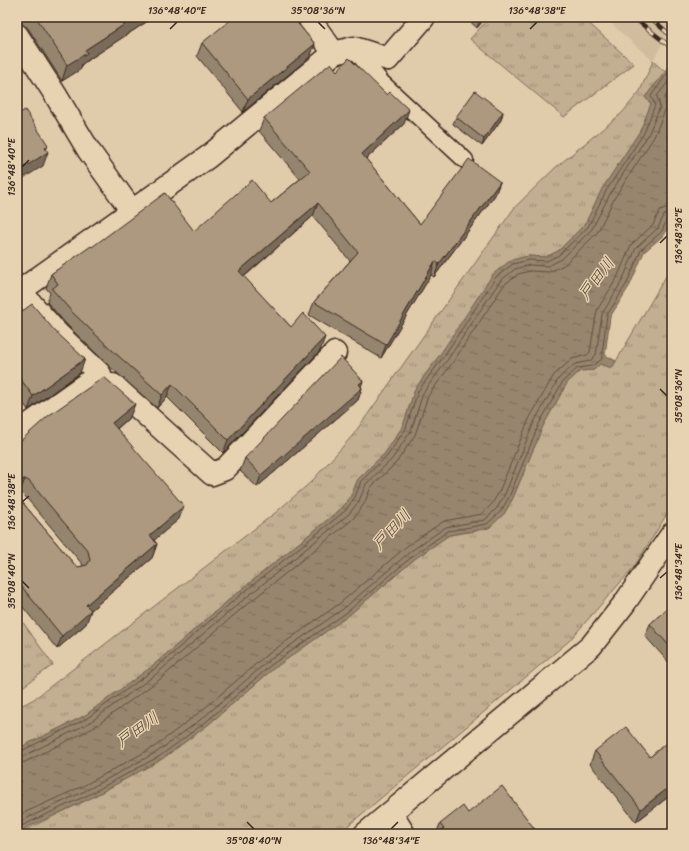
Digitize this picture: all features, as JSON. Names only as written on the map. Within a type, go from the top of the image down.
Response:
[{"type":"street","points":[[308,17],[344,51],[388,59],[424,17]]},
{"type":"street","points":[[17,35],[56,94],[89,151],[132,211]]},
{"type":"street","points":[[336,353],[225,469],[212,474],[100,374],[58,334],[18,289],[208,157],[344,51]]},
{"type":"street","points":[[17,434],[100,374]]},
{"type":"street","points":[[365,834],[591,646],[624,604],[672,534]]},
{"type":"street","points":[[391,813],[404,834]]},
{"type":"lane","points":[[344,51],[381,82],[465,160]]},
{"type":"shaded area","points":[[604,17],[664,17],[672,24],[653,61]]},
{"type":"green space","points":[[490,17],[582,17],[634,64],[564,117],[470,39]]},
{"type":"green space","points":[[653,61],[665,72],[645,97],[651,104],[640,131],[602,189],[585,224],[558,251],[546,257],[528,256],[441,353],[415,389],[403,426],[385,453],[358,479],[351,496],[342,508],[231,598],[150,668],[84,716],[17,749],[17,708],[34,699],[275,513],[312,481],[353,435],[515,207],[555,168],[622,113],[640,91]]},
{"type":"green space","points":[[672,266],[672,506],[634,567],[569,641],[338,834],[17,834],[89,799],[162,759],[209,724],[273,669],[348,616],[416,558],[449,535],[477,531],[504,514],[513,498],[543,426],[567,383],[580,371],[594,370],[600,364],[612,368]]},
{"type":"green space","points":[[17,614],[53,665],[17,691]]},
{"type":"water","name":"戸田川","points":[[672,59],[672,214],[665,234],[644,252],[630,285],[610,317],[605,355],[616,361],[612,368],[600,364],[594,370],[580,371],[567,383],[543,426],[513,498],[504,514],[489,528],[449,535],[416,558],[348,616],[273,669],[209,724],[162,759],[89,799],[17,832],[17,749],[84,716],[150,668],[231,598],[342,508],[351,496],[358,479],[385,453],[403,426],[415,389],[441,353],[493,274],[511,260],[528,256],[546,257],[558,251],[585,224],[602,189],[640,131],[651,104],[645,97],[665,72]]},
{"type":"building","points":[[36,17],[136,17],[85,50],[87,53],[67,65]]},
{"type":"building","points":[[234,17],[299,17],[295,20],[315,44],[248,99],[202,43]]},
{"type":"building","points":[[349,58],[387,95],[390,92],[409,110],[362,154],[420,224],[469,159],[500,182],[439,264],[435,261],[386,345],[314,302],[358,252],[318,203],[239,271],[291,327],[303,313],[325,337],[228,440],[172,384],[162,395],[113,351],[72,312],[52,289],[58,284],[51,274],[91,246],[92,247],[165,193],[194,231],[252,180],[271,203],[310,171],[264,118],[331,63],[337,71]]},
{"type":"building","points":[[475,91],[503,112],[484,139],[456,117]]},
{"type":"building","points":[[17,109],[20,113],[25,110],[48,145],[45,148],[48,152],[17,172]]},
{"type":"building","points":[[32,304],[54,330],[85,359],[33,396],[17,374],[17,315]]},
{"type":"building","points":[[341,357],[363,381],[359,384],[362,388],[261,475],[245,458]]},
{"type":"building","points":[[104,377],[135,404],[112,423],[184,506],[150,535],[157,544],[86,605],[91,610],[62,636],[17,581],[17,575],[19,573],[17,570],[17,496],[78,567],[87,565],[90,560],[88,551],[29,481],[25,479],[17,480],[17,444],[48,416]]},
{"type":"building","points":[[672,604],[672,649],[650,624]]},
{"type":"building","points":[[626,727],[650,757],[672,738],[672,785],[641,809],[595,751]]},
{"type":"building","points":[[502,786],[537,832],[535,834],[438,834],[444,829],[440,824],[463,806],[468,813]]},
{"type":"railway","points":[[633,17],[672,48]]},
{"type":"railway","points":[[650,17],[672,37]]}]
